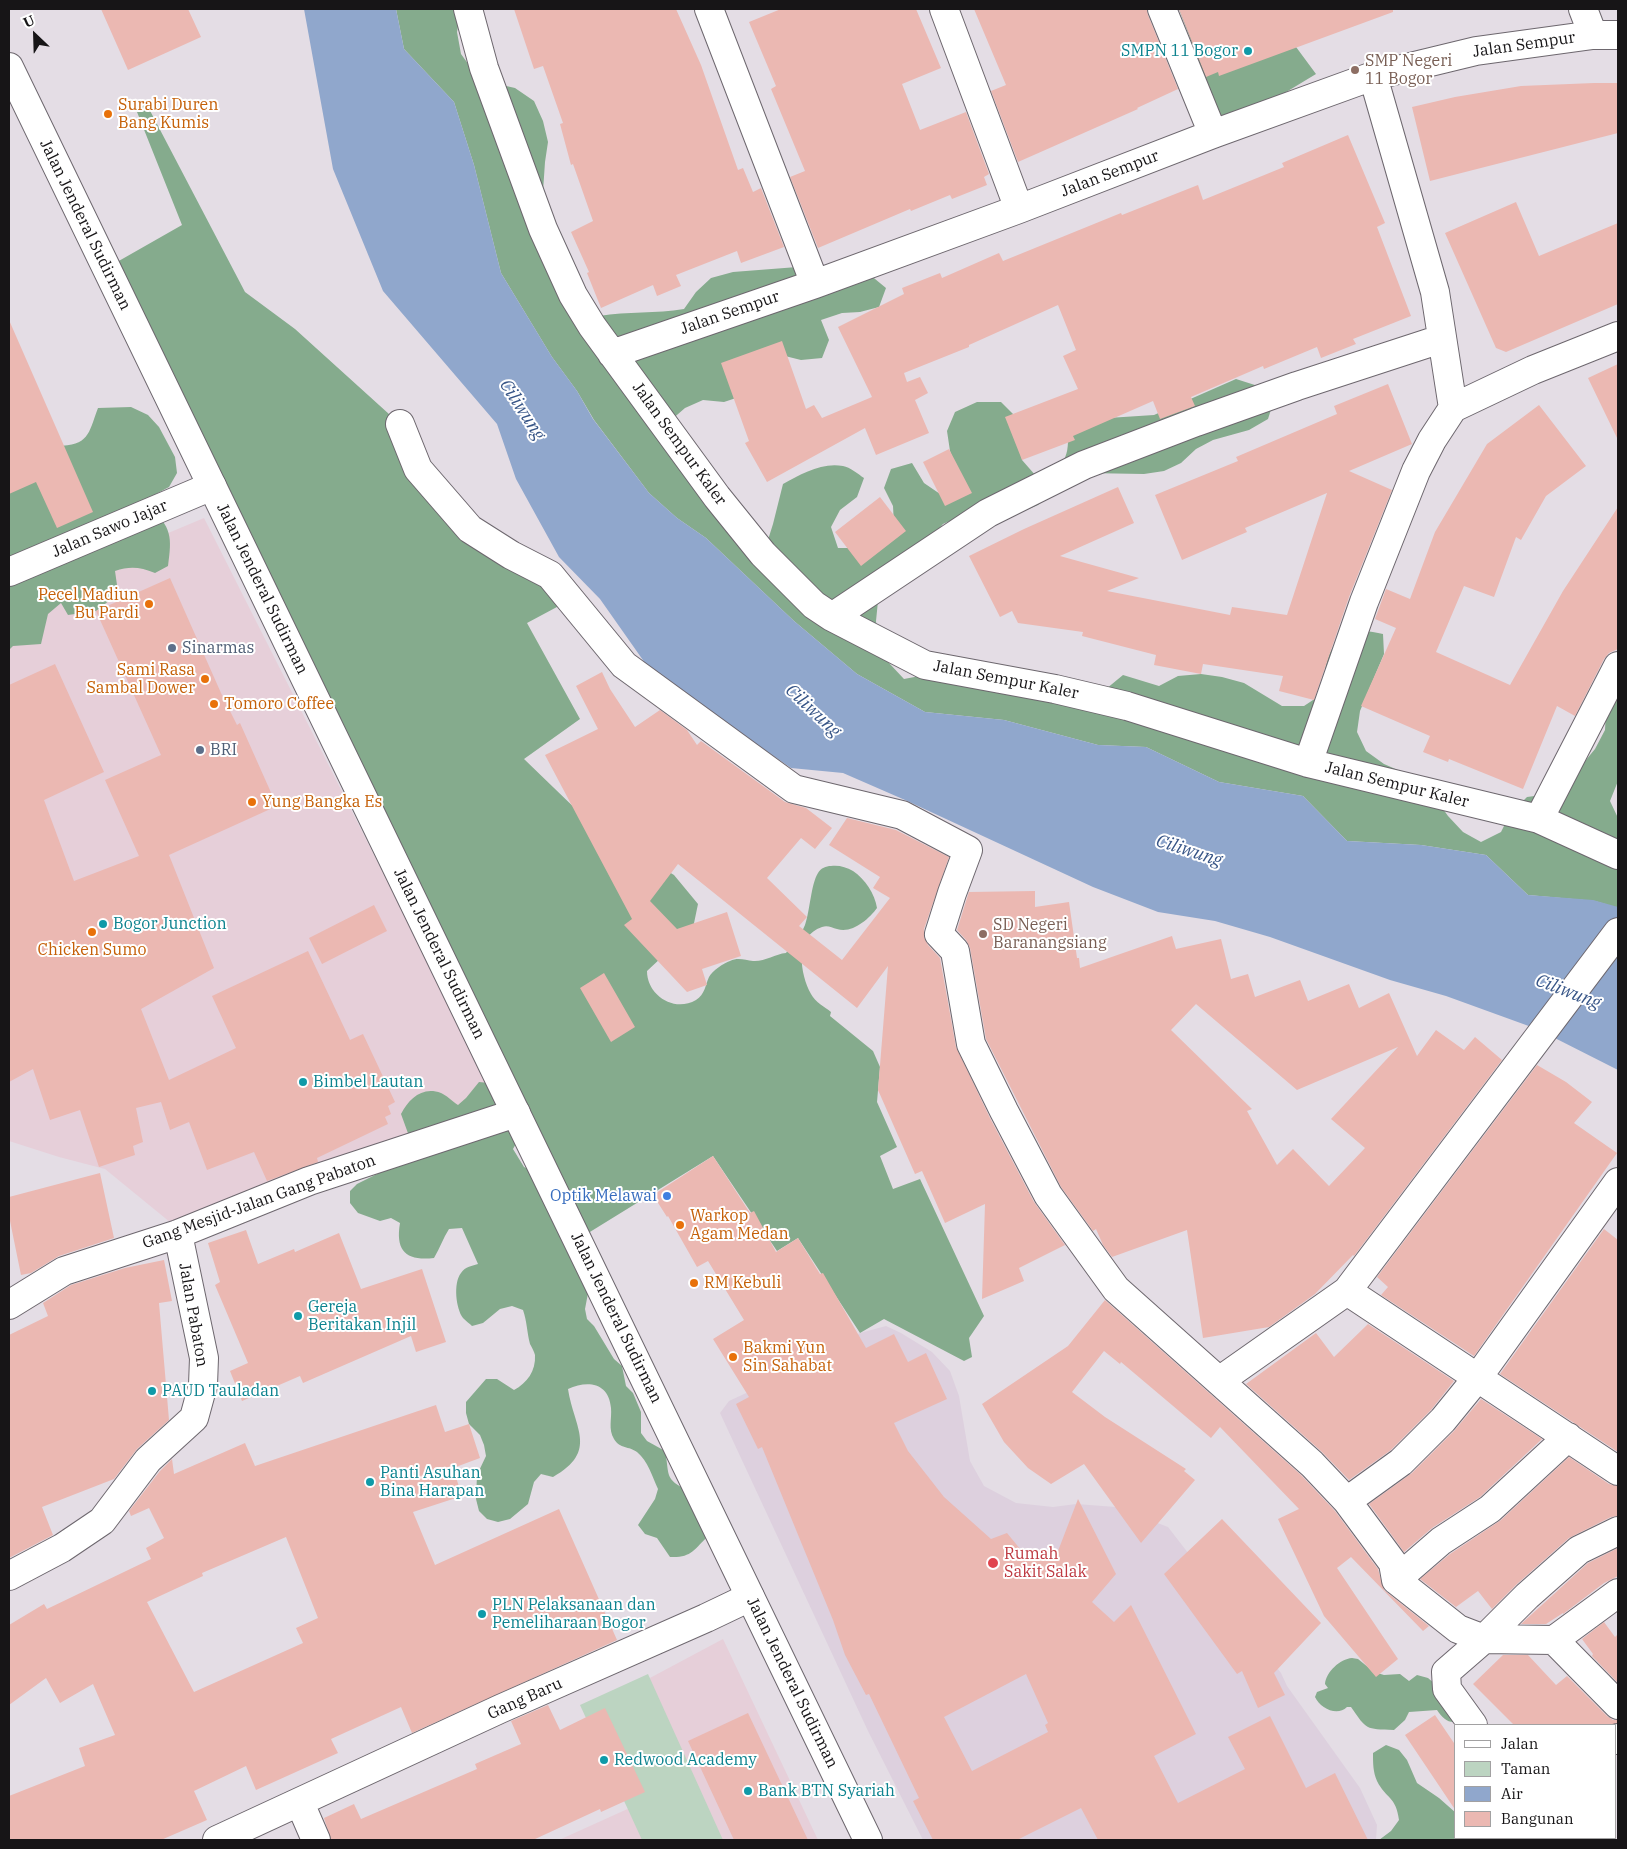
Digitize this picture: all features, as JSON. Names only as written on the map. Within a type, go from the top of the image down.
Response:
[{"type":"street","name":"Jalan Sempur Kaler","points":[[468,9],[484,68],[543,229],[573,295],[592,326],[717,497],[763,554],[814,605],[832,617],[925,665],[1091,696],[1308,763],[1538,819],[1618,855]]},
{"type":"street","points":[[709,9],[815,284]]},
{"type":"street","points":[[944,9],[1019,210]]},
{"type":"street","points":[[1162,9],[1213,134]]},
{"type":"street","points":[[1583,9],[1605,35]]},
{"type":"street","name":"Jalan Sempur","points":[[612,354],[815,284],[1019,210],[1213,134],[1374,76],[1476,51],[1605,35]]},
{"type":"street","name":"Jalan Jenderal Sudirman","points":[[9,67],[868,1840]]},
{"type":"street","points":[[1374,76],[1435,292],[1441,339],[1454,408]]},
{"type":"street","points":[[1308,763],[1364,602],[1416,471],[1432,440],[1454,408],[1533,370],[1618,336]]},
{"type":"street","points":[[832,617],[988,513],[1084,465],[1297,386],[1441,339]]},
{"type":"street","points":[[400,424],[418,469],[470,529],[511,555],[550,575],[624,665],[794,789],[902,815],[968,850],[939,934],[955,951],[971,1044],[1048,1195],[1116,1289],[1312,1464],[1347,1501],[1393,1563],[1396,1580],[1458,1629],[1484,1639],[1554,1640],[1618,1593]]},
{"type":"street","name":"Jalan Sawo Jajar","points":[[9,572],[212,486]]},
{"type":"street","points":[[1538,819],[1618,666]]},
{"type":"street","points":[[1219,1380],[1347,1291],[1536,1040],[1544,1033],[1618,932]]},
{"type":"street","name":"Gang Mesjid-Jalan Gang Pabaton","points":[[9,1305],[64,1272],[178,1234],[309,1181],[516,1113]]},
{"type":"street","points":[[1347,1501],[1400,1462],[1443,1420],[1478,1377],[1618,1182]]},
{"type":"street","name":"Jalan Pabaton","points":[[9,1576],[62,1548],[102,1521],[148,1460],[194,1418],[203,1386],[204,1358],[178,1234]]},
{"type":"street","points":[[1347,1291],[1618,1472]]},
{"type":"street","points":[[1396,1580],[1440,1540],[1490,1508],[1568,1437]]},
{"type":"street","points":[[1472,1724],[1447,1689],[1446,1672],[1579,1550],[1618,1531]]},
{"type":"street","name":"Gang Baru","points":[[218,1840],[491,1713],[750,1597]]},
{"type":"street","points":[[1554,1640],[1618,1705]]},
{"type":"street","points":[[300,1803],[316,1840]]},
{"type":"shaded area","points":[[204,518],[503,1111],[176,1227],[105,1169],[9,1141],[9,600]]},
{"type":"shaded area","name":"Rumah Sakit Salak","points":[[886,1326],[932,1352],[950,1371],[959,1396],[970,1461],[984,1486],[1016,1503],[1053,1507],[1076,1504],[1116,1507],[1168,1527],[1281,1673],[1287,1686],[1360,1788],[1377,1825],[1376,1840],[923,1840],[868,1731],[720,1413],[729,1401],[772,1381],[831,1346],[860,1333]]},
{"type":"shaded area","points":[[723,1639],[818,1840],[559,1840],[654,1797],[633,1687]]},
{"type":"green space","points":[[396,9],[461,9],[457,32],[461,54],[474,72],[493,83],[515,88],[534,101],[543,121],[548,142],[542,206],[599,316],[684,309],[696,292],[711,278],[733,272],[823,265],[846,267],[869,274],[886,288],[879,307],[860,312],[842,313],[821,320],[829,340],[822,358],[801,360],[781,355],[742,396],[724,402],[703,400],[685,408],[670,421],[767,543],[783,484],[820,467],[835,465],[846,467],[864,478],[857,497],[840,510],[831,527],[838,548],[860,548],[894,525],[893,506],[884,488],[891,469],[912,463],[924,483],[943,496],[957,471],[950,451],[947,431],[955,412],[977,402],[1001,402],[1017,418],[1022,460],[1036,476],[1053,469],[1062,462],[1067,450],[1068,432],[1108,418],[1154,415],[1236,379],[1258,386],[1274,400],[1268,419],[1249,430],[1213,440],[1196,449],[1181,463],[1164,471],[1144,474],[1086,473],[1054,492],[1038,505],[1017,514],[999,518],[961,516],[943,524],[878,601],[876,621],[878,642],[889,663],[904,679],[925,675],[1106,689],[1123,675],[1159,686],[1178,676],[1201,674],[1244,683],[1282,706],[1304,706],[1322,694],[1329,654],[1340,639],[1360,631],[1383,634],[1384,654],[1360,711],[1357,732],[1366,751],[1384,764],[1423,781],[1448,816],[1463,832],[1481,842],[1501,832],[1510,814],[1527,797],[1550,794],[1581,766],[1595,749],[1605,730],[1606,711],[1618,690],[1618,781],[1610,801],[1618,818],[1618,908],[1595,901],[1528,895],[1486,855],[1421,845],[1347,841],[1303,796],[1219,782],[1146,747],[1098,745],[1004,720],[925,712],[857,674],[794,621],[706,538],[677,518],[649,493],[594,420],[577,391],[552,357],[501,273],[474,165],[454,102],[404,49]]},
{"type":"green space","points":[[1179,9],[1268,9],[1316,74],[1225,129]]},
{"type":"green space","points":[[146,103],[245,292],[295,329],[400,424],[417,467],[570,600],[527,623],[580,719],[524,759],[613,845],[674,875],[698,904],[693,928],[647,971],[648,980],[657,994],[671,1003],[688,1003],[699,998],[709,977],[718,967],[727,962],[739,959],[757,961],[786,953],[805,925],[816,878],[819,871],[824,868],[840,866],[853,871],[865,883],[874,897],[877,908],[860,924],[843,930],[828,926],[822,927],[807,938],[802,956],[804,976],[813,997],[831,1012],[830,1016],[873,1051],[880,1067],[877,1102],[897,1147],[880,1156],[893,1189],[920,1179],[984,1316],[969,1338],[972,1357],[964,1361],[884,1319],[860,1333],[798,1238],[777,1251],[713,1156],[585,1235],[589,1288],[585,1309],[587,1319],[594,1326],[614,1359],[622,1366],[626,1386],[633,1393],[641,1412],[641,1433],[647,1441],[665,1451],[671,1479],[689,1491],[708,1536],[692,1552],[683,1556],[670,1557],[657,1538],[645,1534],[638,1525],[655,1499],[658,1489],[641,1456],[634,1450],[622,1446],[614,1439],[611,1428],[609,1399],[602,1388],[596,1385],[575,1386],[568,1389],[580,1438],[580,1448],[576,1458],[553,1477],[541,1474],[534,1482],[528,1504],[510,1519],[498,1522],[487,1519],[479,1511],[476,1499],[477,1475],[486,1456],[480,1435],[469,1424],[466,1402],[486,1379],[497,1379],[514,1390],[530,1376],[534,1366],[535,1355],[530,1344],[523,1310],[512,1306],[500,1309],[483,1323],[472,1326],[463,1318],[456,1296],[457,1283],[461,1273],[466,1268],[478,1264],[462,1228],[449,1229],[434,1258],[417,1258],[410,1256],[401,1248],[399,1241],[400,1223],[391,1218],[380,1221],[358,1213],[350,1203],[350,1191],[357,1184],[387,1169],[409,1136],[401,1114],[412,1099],[422,1093],[434,1091],[443,1094],[458,1105],[479,1082],[489,1083],[117,262],[182,225],[137,112]],"holes":[[[524,1129],[533,1171],[524,1167],[513,1149]]]},
{"type":"green space","points":[[131,407],[148,415],[159,427],[175,457],[177,473],[169,487],[156,494],[149,507],[157,514],[169,533],[168,566],[155,573],[135,568],[115,571],[117,585],[110,600],[96,611],[68,615],[61,603],[48,614],[41,644],[13,646],[9,650],[9,483],[20,481],[57,446],[76,443],[86,437],[98,408]]},
{"type":"green space","points":[[1352,1658],[1358,1659],[1374,1672],[1384,1675],[1400,1674],[1409,1681],[1417,1675],[1428,1678],[1435,1684],[1456,1722],[1447,1720],[1437,1710],[1409,1712],[1405,1720],[1394,1730],[1377,1729],[1364,1724],[1351,1707],[1338,1711],[1325,1708],[1315,1697],[1317,1692],[1328,1688],[1325,1684],[1326,1679],[1334,1667]]},
{"type":"green space","points":[[648,1674],[723,1840],[642,1840],[580,1705]]},
{"type":"green space","points":[[1386,1745],[1399,1750],[1407,1760],[1417,1783],[1454,1811],[1454,1839],[1474,1840],[1379,1840],[1391,1831],[1399,1820],[1396,1806],[1377,1781],[1373,1764],[1373,1753]]},
{"type":"water","name":"Ciliwung","points":[[304,9],[396,9],[404,49],[454,102],[474,165],[501,273],[552,357],[577,391],[593,419],[649,493],[677,518],[706,538],[794,621],[857,674],[925,712],[1004,720],[1098,745],[1146,747],[1219,782],[1303,796],[1347,841],[1421,845],[1486,855],[1528,895],[1593,900],[1618,907],[1618,1070],[1537,1029],[1446,996],[1390,980],[1270,937],[1215,921],[1158,912],[1093,887],[843,773],[791,768],[701,706],[645,663],[600,599],[559,557],[516,479],[497,424],[383,291],[333,169]]},
{"type":"building","points":[[101,9],[188,9],[201,37],[128,70]]},
{"type":"building","points":[[514,9],[676,9],[701,65],[738,170],[743,168],[753,192],[761,188],[784,247],[741,263],[737,251],[676,275],[681,286],[657,296],[653,285],[601,308],[587,273],[589,272],[571,232],[593,221],[573,164],[571,165],[560,124],[563,123],[543,66],[534,69]]},
{"type":"building","points":[[781,9],[916,9],[941,68],[902,84],[920,130],[966,112],[989,174],[984,177],[987,185],[952,199],[950,195],[911,211],[910,209],[818,248],[790,177],[805,171],[771,89],[776,86],[749,22]]},
{"type":"building","points":[[974,9],[1147,9],[1178,89],[1138,109],[1018,162],[991,91],[1006,85]]},
{"type":"building","name":"SMPN 11 Bogor","points":[[1179,9],[1393,9],[1393,12],[1219,76],[1218,72],[1206,77]]},
{"type":"building","points":[[1618,83],[1618,133],[1430,181],[1412,107],[1455,97],[1521,86]]},
{"type":"building","points":[[1348,135],[1385,223],[1377,227],[1411,316],[1353,339],[1356,344],[1321,358],[1317,347],[1264,369],[1263,366],[1191,397],[1195,406],[1160,419],[1153,401],[1073,436],[1075,440],[1022,460],[1005,417],[1078,389],[1063,356],[1076,350],[1058,305],[969,345],[969,347],[904,373],[907,382],[920,377],[928,393],[915,400],[929,433],[876,455],[865,428],[767,482],[745,443],[749,441],[721,363],[782,341],[806,409],[814,405],[822,418],[872,397],[838,327],[904,294],[902,288],[940,273],[942,278],[999,253],[1003,261],[1121,213],[1122,215],[1198,185],[1203,200],[1284,167],[1282,163]]},
{"type":"building","points":[[1516,202],[1539,256],[1618,223],[1618,304],[1506,352],[1496,348],[1445,233]]},
{"type":"building","points":[[9,320],[93,512],[57,528],[36,482],[9,494]]},
{"type":"building","points":[[1618,364],[1618,440],[1588,378]]},
{"type":"building","points":[[1388,384],[1412,444],[1349,471],[1392,490],[1349,597],[1314,700],[1279,691],[1283,676],[1203,664],[1201,674],[1154,665],[1156,655],[1082,636],[1083,632],[1018,623],[1012,611],[1000,617],[969,556],[1118,487],[1134,523],[1060,556],[1139,578],[1107,591],[1230,615],[1232,607],[1287,615],[1327,493],[1245,528],[1247,532],[1182,560],[1155,495],[1238,461],[1236,457],[1337,414],[1334,406]]},
{"type":"building","points":[[1539,405],[1586,466],[1546,496],[1521,540],[1516,537],[1494,597],[1464,586],[1436,652],[1510,685],[1563,591],[1618,507],[1618,649],[1609,653],[1604,659],[1575,716],[1557,706],[1523,789],[1449,759],[1448,762],[1423,752],[1430,736],[1361,706],[1396,628],[1375,619],[1386,589],[1410,599],[1435,532],[1487,444]]},
{"type":"building","points":[[949,449],[972,493],[945,506],[923,462]]},
{"type":"building","points":[[880,497],[906,531],[861,566],[835,532]]},
{"type":"building","points":[[170,578],[221,693],[237,725],[240,723],[277,806],[169,855],[214,968],[141,1009],[169,1080],[236,1048],[212,996],[308,951],[350,1040],[363,1034],[395,1102],[388,1106],[391,1114],[385,1117],[388,1124],[317,1158],[318,1162],[267,1181],[254,1152],[207,1170],[189,1122],[170,1130],[161,1102],[136,1108],[143,1142],[133,1146],[135,1155],[99,1167],[80,1110],[50,1120],[33,1069],[9,1082],[9,685],[55,664],[104,772],[44,800],[74,881],[139,856],[105,780],[161,755],[96,611]]},
{"type":"building","points":[[602,672],[610,689],[635,727],[660,710],[687,730],[697,745],[701,741],[785,802],[806,808],[832,828],[815,849],[801,838],[767,878],[807,917],[799,926],[842,960],[890,898],[873,888],[880,877],[829,845],[847,818],[896,830],[949,857],[924,929],[924,937],[928,945],[940,958],[956,1047],[990,1118],[1034,1202],[1065,1245],[1019,1268],[1024,1281],[982,1299],[985,1204],[945,1223],[922,1171],[915,1174],[878,1090],[888,966],[857,1008],[678,864],[650,901],[677,929],[727,912],[741,956],[702,969],[707,985],[687,992],[624,925],[632,919],[545,755],[598,729],[576,686]]},
{"type":"building","points":[[1035,891],[1035,907],[1069,902],[1080,968],[1172,936],[1176,949],[1221,939],[1231,979],[1248,974],[1255,997],[1300,980],[1308,1001],[1349,984],[1359,1008],[1389,993],[1417,1056],[1436,1030],[1464,1050],[1475,1037],[1502,1060],[1354,1256],[1315,1294],[1269,1327],[1203,1338],[1187,1230],[1112,1257],[1103,1245],[1096,1229],[1093,1231],[1061,1187],[986,1039],[970,948],[957,930],[969,892]],"holes":[[[1196,1004],[1297,1090],[1398,1047],[1331,1119],[1365,1148],[1329,1186],[1293,1149],[1277,1165],[1247,1111],[1252,1109],[1171,1030]]]},
{"type":"building","points":[[374,905],[387,931],[322,964],[309,938]]},
{"type":"building","points":[[604,973],[635,1027],[611,1042],[580,988]]},
{"type":"building","points":[[1537,1065],[1566,1082],[1592,1102],[1574,1123],[1617,1153],[1474,1356],[1381,1295],[1388,1287],[1377,1277]]},
{"type":"building","name":"Rumah Sakit Salak","points":[[713,1156],[750,1213],[754,1211],[776,1252],[798,1238],[820,1274],[823,1273],[866,1348],[894,1334],[908,1362],[926,1353],[947,1399],[894,1423],[908,1451],[944,1497],[991,1539],[1007,1533],[1025,1555],[1058,1551],[1078,1499],[1116,1574],[1092,1602],[1114,1622],[1131,1605],[1196,1734],[1154,1756],[1178,1803],[1245,1769],[1228,1737],[1270,1716],[1306,1788],[1335,1773],[1368,1840],[1098,1840],[1081,1808],[1017,1840],[933,1840],[913,1801],[919,1798],[869,1694],[866,1695],[845,1655],[833,1620],[762,1447],[758,1449],[736,1404],[749,1397],[713,1339],[744,1320],[708,1261],[697,1267],[668,1216],[653,1195]],"holes":[[[1026,1674],[1048,1723],[1045,1725],[1048,1732],[972,1771],[944,1717]]]},
{"type":"building","points":[[100,1173],[114,1238],[59,1256],[31,1273],[21,1275],[9,1216],[9,1197]]},
{"type":"building","points":[[1604,1229],[1618,1240],[1618,1452],[1500,1374]]},
{"type":"building","points":[[246,1230],[258,1264],[294,1249],[295,1252],[339,1233],[361,1289],[422,1269],[446,1342],[416,1352],[411,1336],[303,1383],[300,1376],[242,1401],[230,1371],[248,1363],[215,1285],[220,1282],[208,1243]]},
{"type":"building","points":[[164,1260],[172,1301],[159,1303],[169,1420],[137,1449],[114,1479],[42,1507],[53,1535],[9,1558],[9,1335],[48,1316],[43,1303],[71,1285],[125,1268]]},
{"type":"building","points":[[1105,1300],[1301,1475],[1335,1511],[1378,1569],[1384,1590],[1429,1626],[1423,1631],[1351,1557],[1337,1568],[1398,1659],[1376,1677],[1324,1616],[1278,1519],[1299,1509],[1220,1427],[1211,1438],[1121,1362],[1120,1364],[1104,1351],[1072,1392],[1105,1417],[1186,1469],[1184,1471],[1195,1480],[1141,1543],[1084,1464],[1051,1484],[1028,1468],[1004,1442],[982,1404],[1068,1346]]},
{"type":"building","points":[[1368,1324],[1454,1381],[1431,1410],[1391,1450],[1349,1480],[1322,1452],[1246,1384],[1316,1333],[1334,1357]]},
{"type":"building","points":[[1481,1399],[1542,1439],[1480,1497],[1432,1528],[1404,1552],[1369,1504],[1412,1473],[1454,1431]]},
{"type":"building","points":[[436,1405],[445,1432],[469,1424],[480,1458],[453,1468],[462,1496],[413,1512],[435,1565],[559,1509],[617,1640],[412,1733],[401,1707],[331,1739],[338,1753],[256,1790],[246,1766],[194,1791],[207,1820],[161,1840],[9,1840],[9,1796],[85,1766],[79,1748],[115,1735],[93,1684],[60,1703],[46,1678],[9,1705],[9,1625],[44,1604],[47,1609],[151,1559],[146,1548],[164,1538],[149,1508],[131,1516],[129,1511],[160,1471],[172,1459],[174,1474],[245,1443],[255,1466]],"holes":[[[286,1537],[318,1618],[296,1628],[303,1643],[194,1692],[147,1602],[203,1576],[202,1573]]]},
{"type":"building","points":[[1569,1457],[1609,1484],[1618,1486],[1618,1516],[1611,1517],[1569,1538],[1492,1609],[1478,1591],[1456,1607],[1420,1579],[1450,1554],[1501,1520]]},
{"type":"building","points":[[1222,1519],[1321,1623],[1274,1673],[1285,1695],[1258,1708],[1242,1671],[1237,1674],[1164,1574]]},
{"type":"building","points":[[1618,1548],[1618,1576],[1604,1583],[1563,1614],[1546,1624],[1521,1624],[1588,1563]]},
{"type":"building","points":[[1604,1622],[1615,1637],[1618,1634],[1618,1683],[1592,1656],[1593,1654],[1582,1639]]},
{"type":"building","points":[[1503,1655],[1528,1655],[1556,1685],[1567,1676],[1607,1716],[1613,1720],[1618,1720],[1618,1723],[1513,1724],[1473,1684]]},
{"type":"building","points":[[548,1705],[560,1730],[605,1708],[645,1792],[601,1812],[600,1809],[533,1840],[331,1840],[324,1818],[354,1804],[361,1819],[477,1769],[475,1764],[521,1744],[511,1721]]},
{"type":"building","name":"Bank BTN Syariah","points":[[748,1713],[808,1840],[734,1840],[688,1741]]},
{"type":"building","points":[[1435,1715],[1454,1743],[1454,1808],[1405,1735]]},
{"type":"place","name":"SMPN 11 Bogor","points":[[1248,51]]},
{"type":"place","name":"SMP Negeri 11 Bogor","points":[[1355,70]]},
{"type":"place","name":"Surabi Duren Bang Kumis","points":[[108,114]]},
{"type":"place","name":"Pecel Madiun Bu Pardi","points":[[149,604]]},
{"type":"place","name":"Sinarmas","points":[[172,648]]},
{"type":"place","name":"Sami Rasa Sambal Dower","points":[[205,679]]},
{"type":"place","name":"Tomoro Coffee","points":[[214,704]]},
{"type":"place","name":"BRI","points":[[200,750]]},
{"type":"place","name":"Yung Bangka Es","points":[[252,802]]},
{"type":"place","name":"Bogor Junction","points":[[103,924]]},
{"type":"place","name":"Chicken Sumo","points":[[92,932]]},
{"type":"place","name":"SD Negeri Baranangsiang","points":[[983,934]]},
{"type":"place","name":"Bimbel Lautan","points":[[303,1082]]},
{"type":"place","name":"Optik Melawai","points":[[667,1196]]},
{"type":"place","name":"Warkop Agam Medan","points":[[680,1225]]},
{"type":"place","name":"RM Kebuli","points":[[694,1283]]},
{"type":"place","name":"Gereja Beritakan Injil","points":[[298,1316]]},
{"type":"place","name":"Bakmi Yun Sin Sahabat","points":[[733,1357]]},
{"type":"place","name":"PAUD Tauladan","points":[[152,1391]]},
{"type":"place","name":"Panti Asuhan Bina Harapan","points":[[370,1482]]},
{"type":"place","name":"Rumah Sakit Salak","points":[[993,1563]]},
{"type":"place","name":"PLN Pelaksanaan dan Pemeliharaan Bogor","points":[[482,1614]]},
{"type":"place","name":"Redwood Academy","points":[[604,1760]]},
{"type":"place","name":"Bank BTN Syariah","points":[[748,1791]]}]
